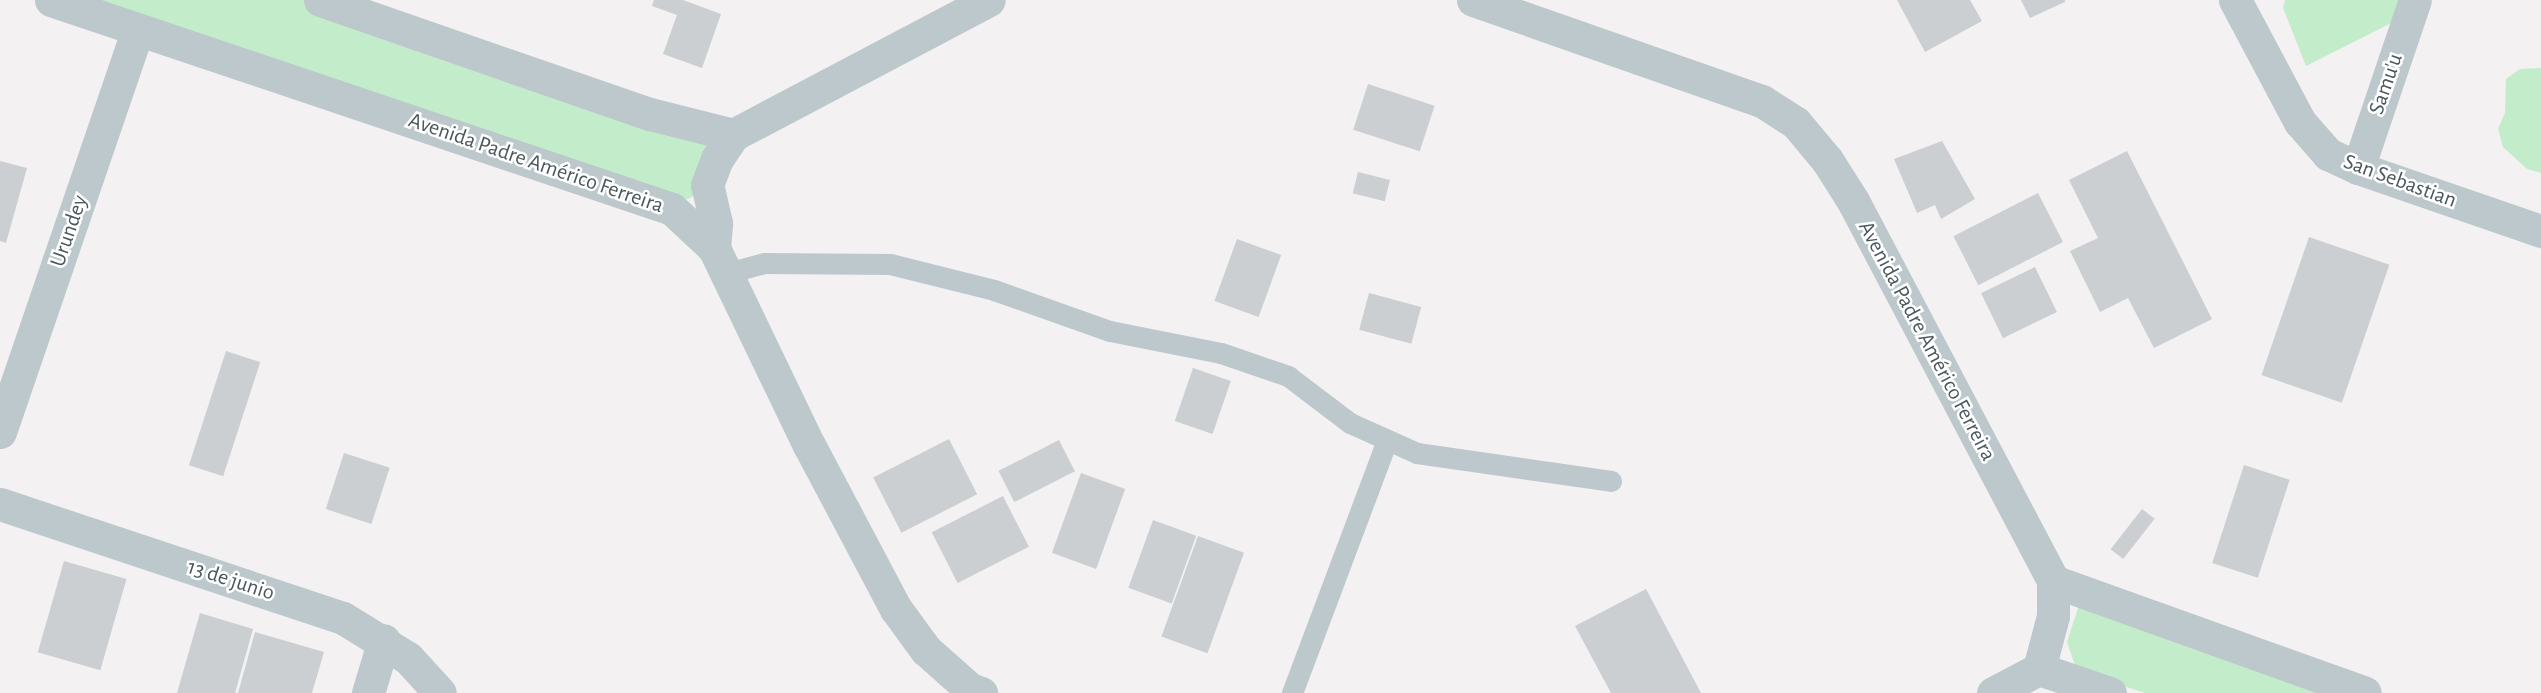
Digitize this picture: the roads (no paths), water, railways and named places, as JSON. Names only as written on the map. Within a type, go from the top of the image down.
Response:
[{"type":"street","name":"Avenida Padre Américo Ferreira","points":[[51,0],[672,209],[721,261],[875,575],[926,650],[970,689],[981,693]]},
{"type":"street","points":[[320,0],[650,114],[733,135]]},
{"type":"street","points":[[721,261],[716,223],[707,185],[717,159],[733,135],[989,0]]},
{"type":"street","name":"San Sebastian","points":[[2235,0],[2300,122],[2328,154],[2358,168],[2541,231]]},
{"type":"street","name":"Samu'u","points":[[2358,168],[2415,0]]},
{"type":"street","name":"Avenida Padre Américo Ferreira","points":[[1491,3],[1762,101],[1796,123],[1827,160],[1853,201],[2053,581]]},
{"type":"street","name":"Urundey","points":[[0,432],[138,30]]},
{"type":"street","name":"13 de junio","points":[[0,504],[343,618],[384,640],[432,680],[440,693]]},
{"type":"street","points":[[2039,669],[2053,616],[2053,581],[2364,693]]},
{"type":"street","points":[[368,693],[384,640]]},
{"type":"street","points":[[1993,693],[2039,669],[2110,693]]},
{"type":"lane","points":[[721,261],[890,264],[994,290],[1110,331],[1221,353],[1288,376],[1350,423],[1417,453],[1611,481]]},
{"type":"lane","points":[[1292,693],[1387,440]]}]
